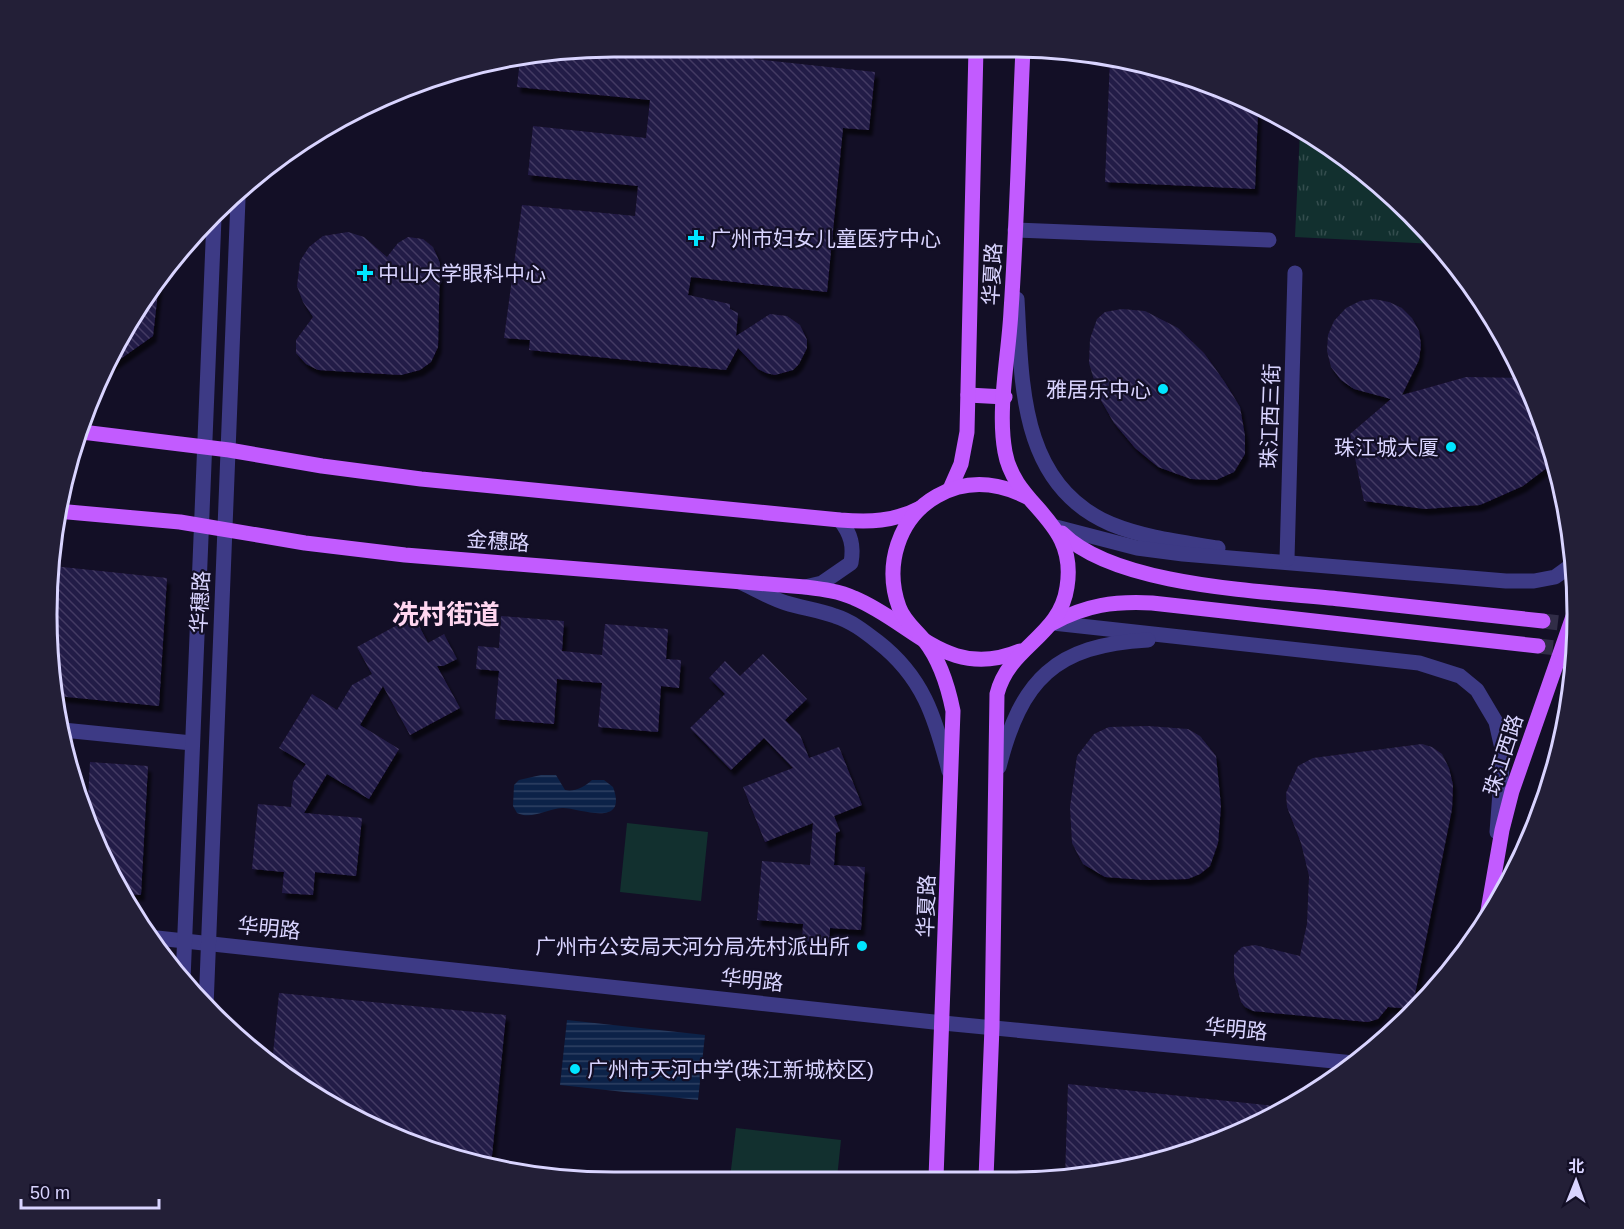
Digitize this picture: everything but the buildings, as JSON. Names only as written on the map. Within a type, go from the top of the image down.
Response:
[{"type":"main road","name":"华夏路","points":[[950,489],[965,450],[976,57]]},
{"type":"main road","name":"华夏路","points":[[986,1172],[992,1027],[997,694],[1001,678],[1011,662],[1040,638],[1053,623],[1062,606],[1069,568],[1066,549],[1056,526],[1027,497],[1010,469],[1005,452],[1005,397],[1014,262],[1023,57]]},
{"type":"main road","points":[[968,394],[1005,397]]},
{"type":"main road","points":[[88,433],[229,450],[322,466],[422,479],[840,520],[881,521],[908,514],[920,508]]},
{"type":"main road","name":"华夏路","points":[[936,1172],[953,711],[948,687],[925,641],[907,622],[900,608],[894,579],[898,542],[909,520],[920,508],[950,489],[979,484],[993,485],[1027,497]]},
{"type":"main road","name":"金穗路","points":[[67,512],[202,525],[305,543],[405,555],[805,587],[853,597],[925,641]]},
{"type":"main road","points":[[1056,526],[1073,544],[1103,560],[1167,577],[1257,590],[1543,621]]},
{"type":"main road","points":[[1053,623],[1085,607],[1131,602],[1538,646]]},
{"type":"main road","name":"珠江西路","points":[[1491,893],[1502,830],[1512,791],[1566,633]]},
{"type":"main road","name":"华夏路","points":[[925,641],[948,654],[967,660],[996,658],[1024,649]]},
{"type":"street","name":"华穗路","points":[[206,994],[238,203]]},
{"type":"street","name":"华穗路","points":[[183,968],[214,227]]},
{"type":"street","points":[[1015,230],[1269,240]]},
{"type":"street","points":[[1014,262],[1024,402],[1038,449],[1065,492],[1092,514],[1131,531],[1315,564]]},
{"type":"street","name":"珠江西三街","points":[[1287,560],[1296,273]]},
{"type":"street","points":[[805,587],[822,583],[844,571],[850,563],[853,553],[851,537],[840,520]]},
{"type":"street","points":[[1056,526],[1113,543],[1152,550],[1506,581],[1534,581],[1555,577],[1565,570]]},
{"type":"street","points":[[737,581],[783,602],[834,615],[849,622],[892,653],[909,670],[924,693],[935,720],[952,783]]},
{"type":"street","points":[[1053,623],[1419,663],[1460,676],[1477,690],[1496,722],[1503,753],[1491,893]]},
{"type":"street","points":[[996,781],[1006,739],[1023,700],[1034,684],[1057,664],[1093,648],[1114,644],[1189,638]]},
{"type":"street","points":[[70,731],[192,742]]},
{"type":"street","name":"华明路","points":[[161,938],[943,1023],[1343,1061]]},
{"type":"green space","points":[[1300,139],[1349,172],[1377,195],[1426,243],[1295,237]]},
{"type":"green space","points":[[627,823],[708,832],[701,901],[620,892]]},
{"type":"green space","points":[[736,1128],[841,1140],[838,1172],[731,1172]]},
{"type":"water","points":[[541,775],[556,775],[565,790],[579,788],[592,780],[604,780],[613,787],[616,800],[614,808],[608,812],[599,813],[562,808],[534,815],[517,813],[513,806],[514,785],[519,780]]},
{"type":"water","points":[[567,1020],[705,1035],[698,1100],[560,1085]]},
{"type":"tunnel","points":[[1543,621],[1567,624]]},
{"type":"tunnel","points":[[1538,646],[1566,649]]},
{"type":"place","name":"广州市妇女儿童医疗中心","points":[[696,238]]},
{"type":"place","name":"中山大学眼科中心","points":[[365,273]]},
{"type":"place","name":"雅居乐中心","points":[[1163,389]]},
{"type":"place","name":"珠江城大厦","points":[[1451,447]]},
{"type":"place","name":"广州市公安局天河分局冼村派出所","points":[[862,946]]},
{"type":"place","name":"广州市天河中学(珠江新城校区)","points":[[575,1069]]},
{"type":"district","name":"冼村街道","points":[[446,615]]}]
